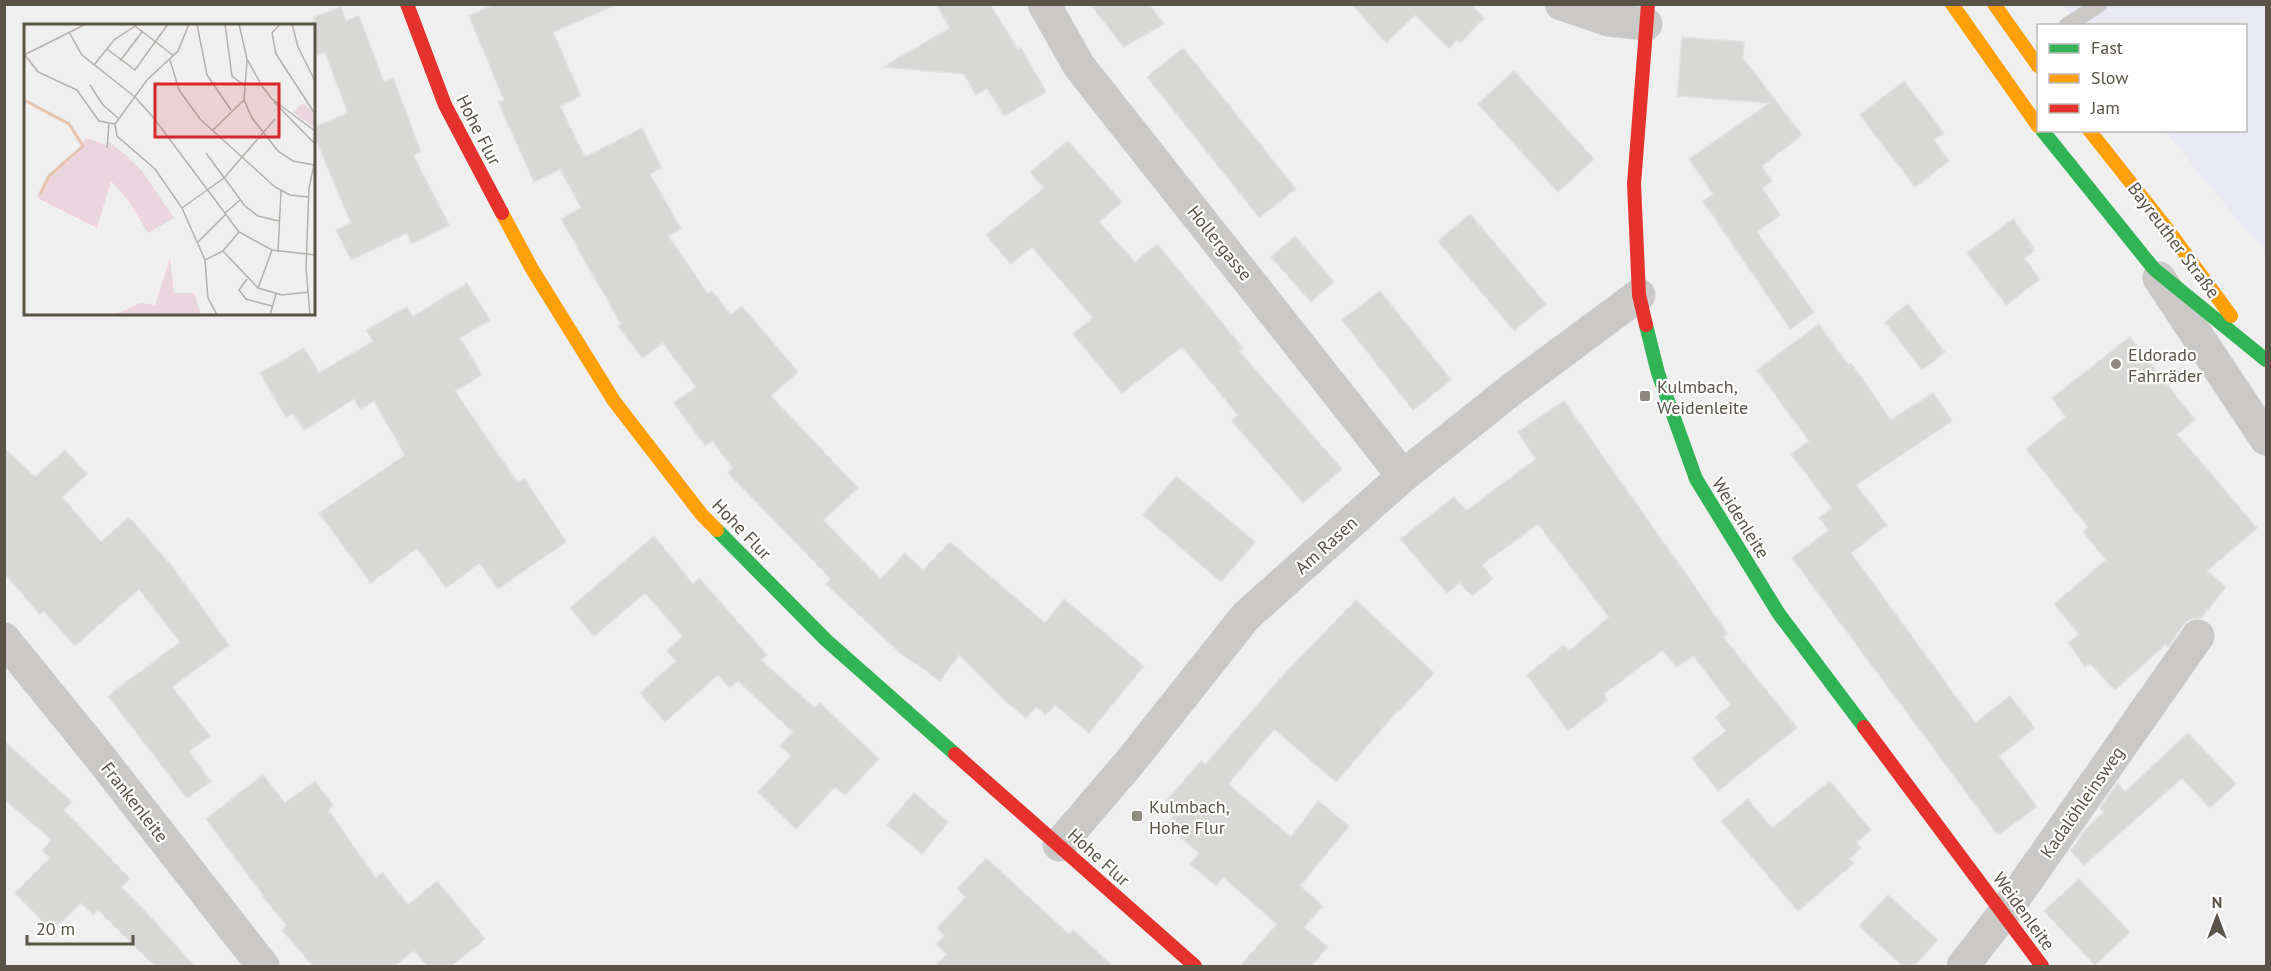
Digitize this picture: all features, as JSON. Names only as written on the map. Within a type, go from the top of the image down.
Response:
[{"type":"street","name":"Hohe Flur","points":[[407,4],[445,105],[532,268],[614,401],[702,515],[826,640],[1196,966]]},
{"type":"street","name":"Hollergasse","points":[[1044,4],[1079,66],[1404,476]]},
{"type":"street","points":[[1561,4],[1608,20],[1647,14]]},
{"type":"street","points":[[1952,4],[2037,125]]},
{"type":"street","points":[[1994,4],[2032,46],[2037,63]]},
{"type":"street","name":"Weidenleite","points":[[1647,14],[1634,184],[1639,295],[1658,373],[1696,479],[1779,614],[2042,966]]},
{"type":"street","name":"Bayreuther Straße","points":[[2044,132],[2154,269],[2266,439]]},
{"type":"street","name":"Bayreuther Straße","points":[[2091,132],[2165,226],[2262,356]]},
{"type":"street","name":"Bayreuther Straße","points":[[2154,269],[2262,356]]},
{"type":"street","name":"Am Rasen","points":[[1059,845],[1130,762],[1246,616],[1404,476],[1511,390],[1639,295]]},
{"type":"street","name":"Kadalöhleinsweg","points":[[1963,966],[2004,913],[2198,636]]},
{"type":"street","name":"Frankenleite","points":[[4,639],[99,756],[263,966]]},
{"type":"lane","points":[[2069,24],[2100,4]]},
{"type":"shaded area","points":[[2063,5],[2266,5],[2266,250],[2235,217],[2166,132],[2247,132],[2247,24],[2079,24]]},
{"type":"building","points":[[495,4],[618,4],[553,32],[581,96],[560,106],[585,157],[642,128],[662,168],[650,174],[681,229],[668,236],[708,294],[712,291],[731,315],[742,306],[798,372],[771,396],[858,488],[823,520],[881,579],[905,553],[923,570],[950,542],[1045,623],[1064,599],[1144,666],[1089,733],[1055,705],[1046,715],[1036,707],[1026,718],[1004,700],[959,655],[940,681],[898,651],[826,584],[831,579],[728,473],[733,468],[712,441],[705,446],[674,403],[696,387],[663,343],[642,358],[618,326],[621,324],[561,219],[581,208],[560,169],[534,182],[498,102],[504,100],[469,16]]},
{"type":"building","points":[[936,4],[990,4],[1018,50],[1021,48],[1046,92],[1004,116],[987,88],[976,95],[964,74],[883,67],[950,28]]},
{"type":"building","points":[[1090,4],[1149,4],[1164,24],[1124,47]]},
{"type":"building","points":[[1352,4],[1470,4],[1484,18],[1460,43],[1457,40],[1449,48],[1415,15],[1386,43]]},
{"type":"building","points":[[341,7],[346,21],[359,16],[384,82],[393,78],[421,152],[413,155],[449,225],[412,244],[407,233],[351,260],[336,230],[351,223],[315,137],[315,127],[348,113],[325,52],[315,57],[314,17]]},
{"type":"building","points":[[1682,37],[1744,42],[1743,58],[1802,135],[1762,166],[1772,181],[1762,188],[1780,215],[1757,232],[1814,312],[1790,329],[1703,201],[1713,194],[1689,159],[1770,103],[1677,96]]},
{"type":"building","points":[[1183,48],[1296,189],[1259,217],[1147,77]]},
{"type":"building","points":[[1514,71],[1594,159],[1558,192],[1478,104]]},
{"type":"building","points":[[1904,81],[1944,133],[1934,140],[1949,161],[1915,187],[1860,115]]},
{"type":"building","points":[[1068,141],[1122,202],[1099,222],[1135,262],[1157,244],[1243,348],[1239,351],[1342,469],[1303,503],[1232,421],[1238,415],[1182,347],[1122,393],[1073,334],[1093,318],[1032,247],[1011,264],[986,235],[1044,188],[1030,172]]},
{"type":"building","points":[[1470,214],[1546,304],[1514,331],[1438,241]]},
{"type":"building","points":[[2013,219],[2035,250],[2024,258],[2040,279],[2006,305],[1967,253]]},
{"type":"building","points":[[1295,236],[1334,282],[1311,302],[1271,257]]},
{"type":"building","points":[[467,283],[490,320],[460,338],[482,375],[455,391],[518,483],[525,479],[566,542],[498,589],[480,563],[446,588],[417,548],[371,583],[319,513],[405,455],[374,401],[360,409],[354,399],[304,430],[293,413],[286,417],[260,373],[304,348],[319,373],[373,341],[366,330],[407,307],[413,317]]},
{"type":"building","points":[[1380,291],[1451,380],[1413,410],[1342,320]]},
{"type":"building","points":[[1908,304],[1945,352],[1922,370],[1885,322]]},
{"type":"building","points":[[1819,324],[1848,365],[1851,363],[1891,420],[1933,393],[1952,421],[1856,485],[1887,525],[1851,553],[1975,723],[2010,696],[2035,728],[1999,756],[2037,807],[1998,835],[1792,558],[1829,530],[1819,518],[1832,508],[1791,454],[1809,441],[1757,370]]},
{"type":"building","points":[[2130,337],[2195,420],[2177,434],[2257,528],[2207,571],[2226,587],[2201,618],[2190,619],[2168,647],[2166,644],[2115,690],[2090,664],[2085,667],[2068,643],[2079,634],[2054,604],[2106,560],[2083,532],[2088,527],[2026,449],[2066,417],[2052,398]]},
{"type":"building","points":[[1564,401],[1728,634],[1723,637],[1797,728],[1718,791],[1692,758],[1726,731],[1715,717],[1731,705],[1694,656],[1676,667],[1663,650],[1604,694],[1607,700],[1568,731],[1527,675],[1564,645],[1569,651],[1609,617],[1538,524],[1482,565],[1493,579],[1472,596],[1460,583],[1447,593],[1400,539],[1454,497],[1466,511],[1536,459],[1518,432]]},
{"type":"building","points":[[4,448],[35,477],[65,450],[87,474],[62,497],[101,542],[129,517],[174,569],[229,645],[172,687],[210,736],[189,751],[211,782],[187,798],[108,696],[180,642],[139,589],[75,646],[44,611],[40,614],[4,573]]},
{"type":"building","points":[[1176,476],[1255,542],[1221,582],[1143,515]]},
{"type":"building","points":[[654,536],[693,584],[699,578],[767,655],[761,660],[815,708],[820,703],[879,759],[845,795],[835,787],[796,829],[758,792],[791,756],[780,746],[793,732],[738,681],[730,688],[718,675],[665,722],[640,693],[676,661],[667,651],[683,636],[645,593],[594,636],[570,608]]},
{"type":"building","points":[[1356,600],[1434,673],[1398,710],[1336,782],[1274,729],[1228,784],[1291,837],[1318,801],[1349,826],[1300,886],[1323,906],[1304,927],[1328,947],[1311,966],[1240,966],[1277,924],[1223,877],[1216,886],[1190,864],[1199,853],[1166,825],[1178,811],[1166,801],[1201,761],[1205,765],[1285,673]]},
{"type":"building","points":[[2188,733],[2236,784],[2210,808],[2182,778],[2084,865],[2071,851],[2086,829],[2104,812],[2100,808],[2118,783],[2125,792]]},
{"type":"building","points":[[4,741],[72,802],[64,810],[130,879],[121,887],[194,966],[155,966],[98,910],[93,915],[81,903],[52,931],[15,893],[50,858],[42,850],[52,840],[4,799]]},
{"type":"building","points":[[263,775],[285,803],[315,781],[333,805],[328,810],[376,878],[383,873],[408,905],[437,881],[485,939],[451,966],[427,966],[414,951],[394,966],[313,966],[282,930],[287,926],[206,819]]},
{"type":"building","points":[[1830,781],[1871,830],[1857,842],[1861,848],[1849,859],[1854,863],[1798,911],[1721,821],[1748,799],[1772,828]]},
{"type":"building","points":[[914,793],[948,822],[922,854],[887,825]]},
{"type":"building","points":[[986,858],[1069,934],[1073,930],[1113,966],[935,966],[947,954],[936,944],[945,936],[937,928],[966,897],[957,889]]},
{"type":"building","points":[[2079,879],[2130,932],[2095,965],[2044,911]]},
{"type":"building","points":[[1888,895],[1938,940],[1914,966],[1903,966],[1859,926]]},
{"type":"traffic: fast","points":[[2044,132],[2154,269],[2266,360]]},
{"type":"traffic: fast","points":[[1646,325],[1658,373],[1696,479],[1779,614],[1864,727]]},
{"type":"traffic: fast","points":[[717,530],[826,640],[955,754]]},
{"type":"traffic: slow","points":[[1952,4],[2037,125]]},
{"type":"traffic: slow","points":[[1994,4],[2037,65]]},
{"type":"traffic: slow","points":[[2091,132],[2165,226],[2231,316]]},
{"type":"traffic: slow","points":[[502,213],[532,269],[614,401],[702,515],[717,530]]},
{"type":"traffic: jam","points":[[407,4],[445,105],[502,213]]},
{"type":"traffic: jam","points":[[1646,325],[1639,295],[1634,184],[1648,4]]},
{"type":"traffic: jam","points":[[1864,727],[2042,966]]},
{"type":"traffic: jam","points":[[955,754],[1195,966]]},
{"type":"place","name":"Eldorado Fahrräder","points":[[2116,364]]},
{"type":"place","name":"Kulmbach, Weidenleite","points":[[1645,396]]},
{"type":"place","name":"Kulmbach, Hohe Flur","points":[[1137,816]]}]
